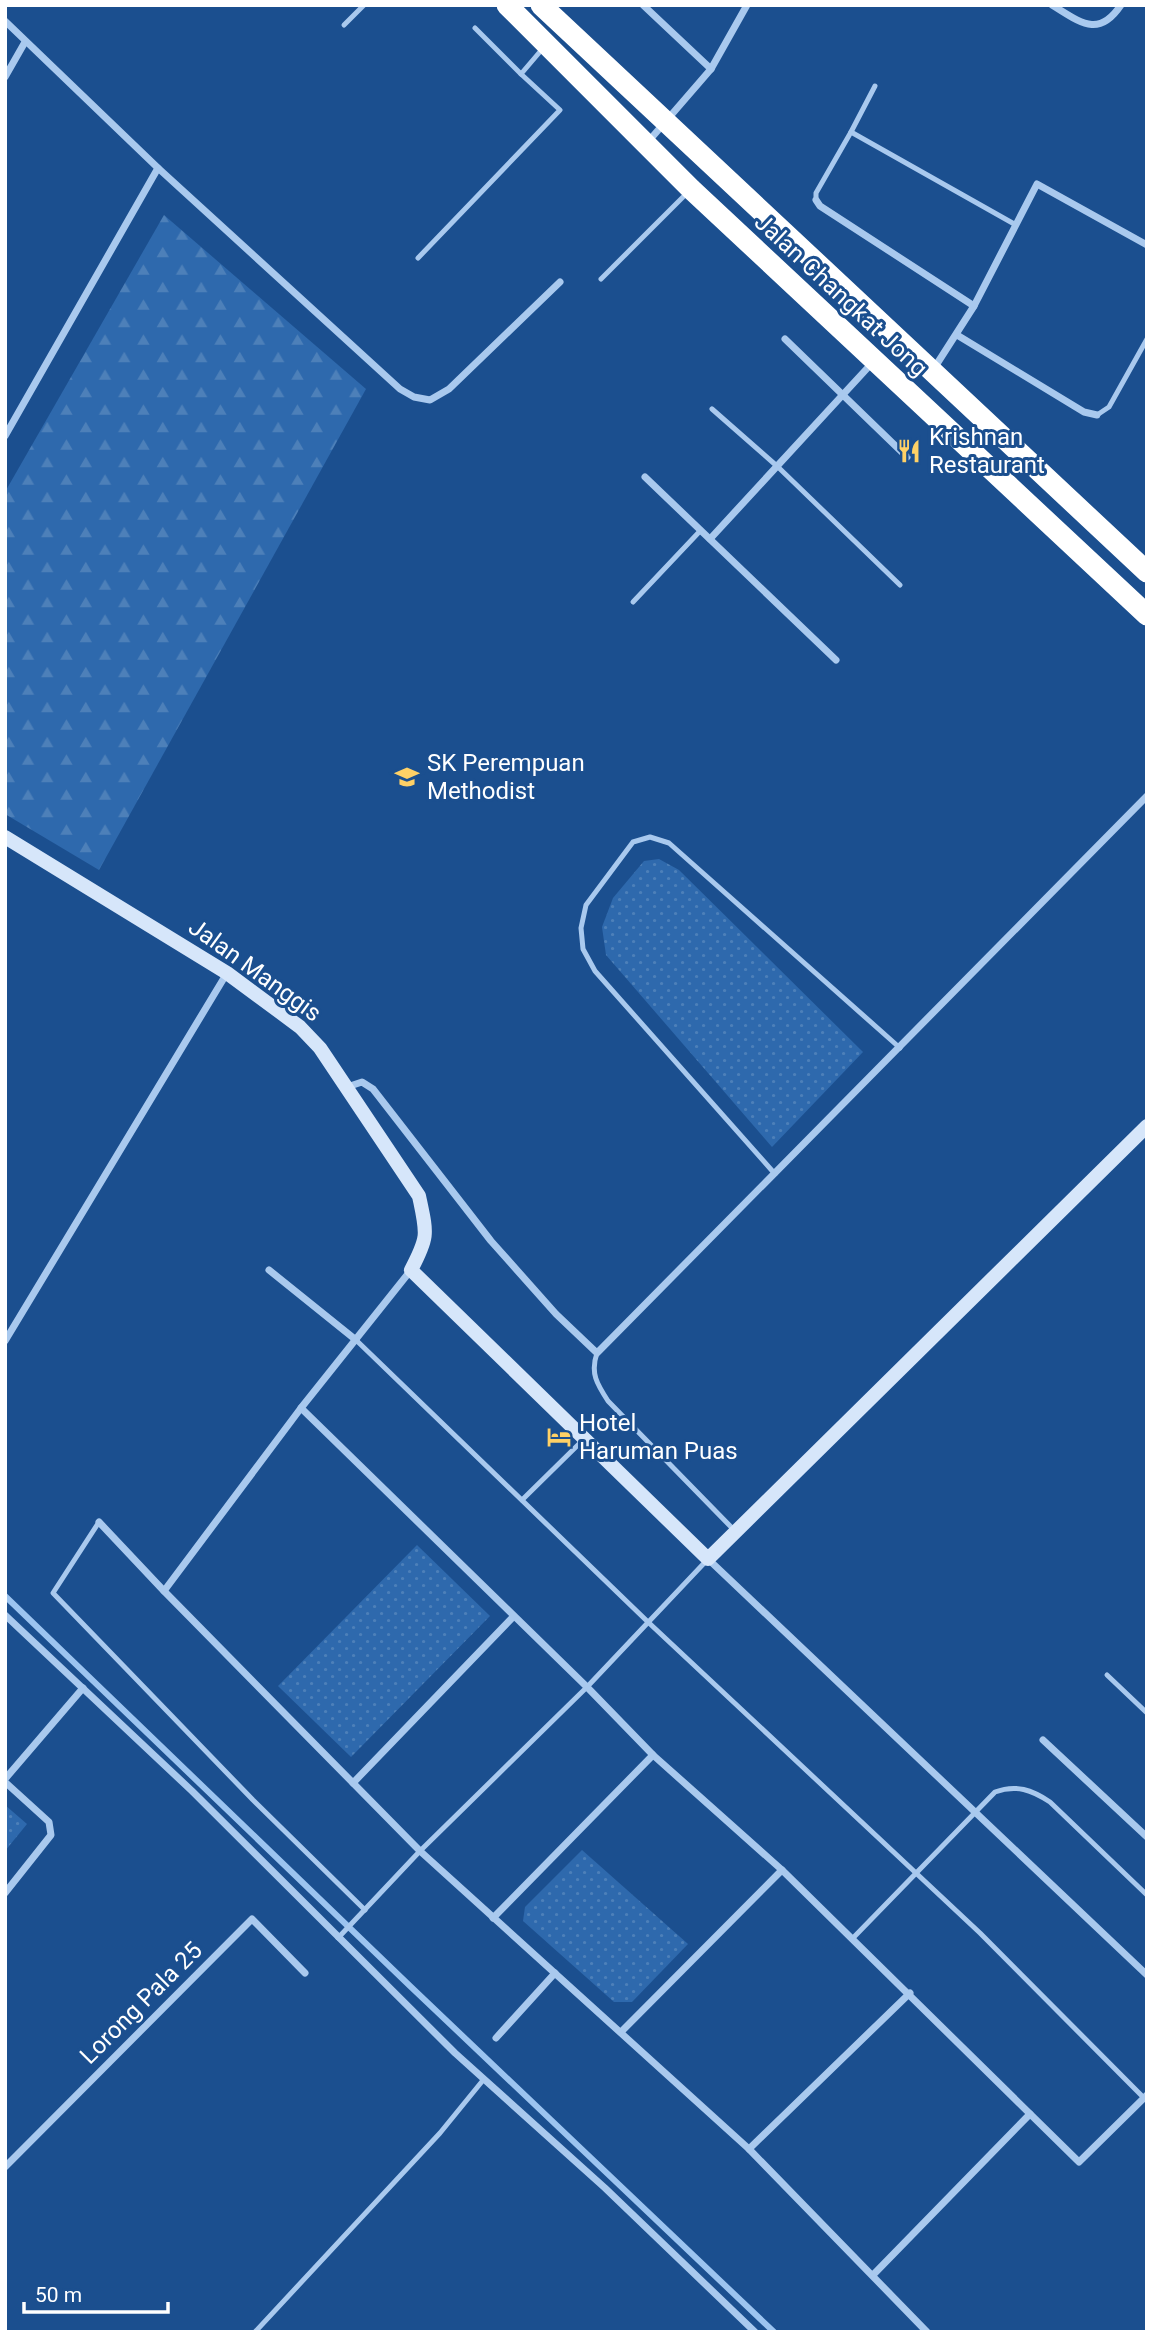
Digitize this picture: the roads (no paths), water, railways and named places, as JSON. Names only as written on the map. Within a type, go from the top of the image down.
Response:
[{"type":"highway","name":"Jalan Changkat Jong","points":[[507,5],[691,189],[1147,615]]},
{"type":"highway","name":"Jalan Changkat Jong","points":[[541,5],[1147,572]]},
{"type":"street","points":[[643,5],[710,69]]},
{"type":"street","points":[[645,145],[710,69],[747,5]]},
{"type":"street","points":[[1052,5],[1085,25],[1101,25],[1113,18],[1121,5]]},
{"type":"street","points":[[5,21],[158,167],[400,388],[414,397],[430,400],[449,388],[560,282]]},
{"type":"street","points":[[5,77],[25,42]]},
{"type":"street","points":[[5,436],[158,167]]},
{"type":"street","points":[[931,372],[974,306],[1037,184],[1147,245]]},
{"type":"street","points":[[816,200],[820,206],[974,306]]},
{"type":"street","points":[[957,335],[1084,412],[1097,415]]},
{"type":"street","points":[[785,339],[907,457]]},
{"type":"street","points":[[710,540],[874,362]]},
{"type":"street","points":[[645,477],[836,660]]},
{"type":"street","points":[[347,1087],[362,1082],[373,1089],[491,1241],[556,1314],[597,1353],[1147,796]]},
{"type":"street","name":"Jalan Manggis","points":[[5,837],[227,972],[299,1027],[320,1048],[419,1196],[426,1242],[411,1270]]},
{"type":"street","points":[[5,1341],[227,972]]},
{"type":"street","points":[[708,1559],[1147,1126]]},
{"type":"street","points":[[269,1270],[356,1340]]},
{"type":"street","points":[[164,1591],[301,1408],[411,1270],[708,1559],[1147,1975]]},
{"type":"street","points":[[301,1408],[653,1755],[782,1870],[1079,2162],[1145,2096]]},
{"type":"street","points":[[99,1522],[421,1851],[749,2148],[927,2332]]},
{"type":"street","points":[[5,1615],[192,1791],[485,2079],[606,2188],[755,2332]]},
{"type":"street","points":[[353,1783],[513,1616]]},
{"type":"street","points":[[5,1893],[51,1835],[49,1822],[5,1780],[83,1688]]},
{"type":"street","points":[[1043,1740],[1147,1837]]},
{"type":"street","points":[[493,1918],[653,1755]]},
{"type":"street","points":[[621,2032],[782,1870]]},
{"type":"street","name":"Lorong Pala 25","points":[[5,2168],[252,1919],[305,1973]]},
{"type":"street","points":[[496,2038],[555,1973]]},
{"type":"street","points":[[749,2148],[910,1993]]},
{"type":"street","points":[[873,2275],[1030,2114]]},
{"type":"lane","points":[[344,25],[364,5]]},
{"type":"lane","points":[[418,258],[560,110],[475,28]]},
{"type":"lane","points":[[521,74],[546,45]]},
{"type":"lane","points":[[816,200],[816,193],[876,86]]},
{"type":"lane","points":[[851,132],[1016,225]]},
{"type":"lane","points":[[601,279],[691,189]]},
{"type":"lane","points":[[1097,415],[1109,407],[1147,339]]},
{"type":"lane","points":[[712,409],[778,467],[900,585]]},
{"type":"lane","points":[[633,602],[701,530]]},
{"type":"lane","points":[[775,1174],[595,971],[583,949],[581,928],[586,905],[633,842],[650,837],[670,843],[900,1048]]},
{"type":"lane","points":[[356,1340],[649,1622],[980,1933],[1145,2096]]},
{"type":"lane","points":[[597,1353],[592,1366],[596,1382],[619,1412],[736,1532]]},
{"type":"lane","points":[[522,1500],[583,1439]]},
{"type":"lane","points":[[99,1522],[53,1593],[363,1912]]},
{"type":"lane","points":[[340,1936],[421,1851],[587,1687],[708,1559]]},
{"type":"lane","points":[[1107,1675],[1147,1713]]},
{"type":"lane","points":[[853,1938],[975,1811],[995,1793],[1005,1788],[1033,1791],[1050,1802],[1147,1895]]},
{"type":"lane","points":[[255,2332],[440,2133],[485,2079]]},
{"type":"waterway","points":[[5,1596],[774,2332]]},
{"type":"place","name":"Krishnan Restaurant","points":[[909,451]]},
{"type":"place","name":"SK Perempuan Methodist","points":[[407,777]]},
{"type":"place","name":"Hotel Haruman Puas","points":[[559,1437]]}]
